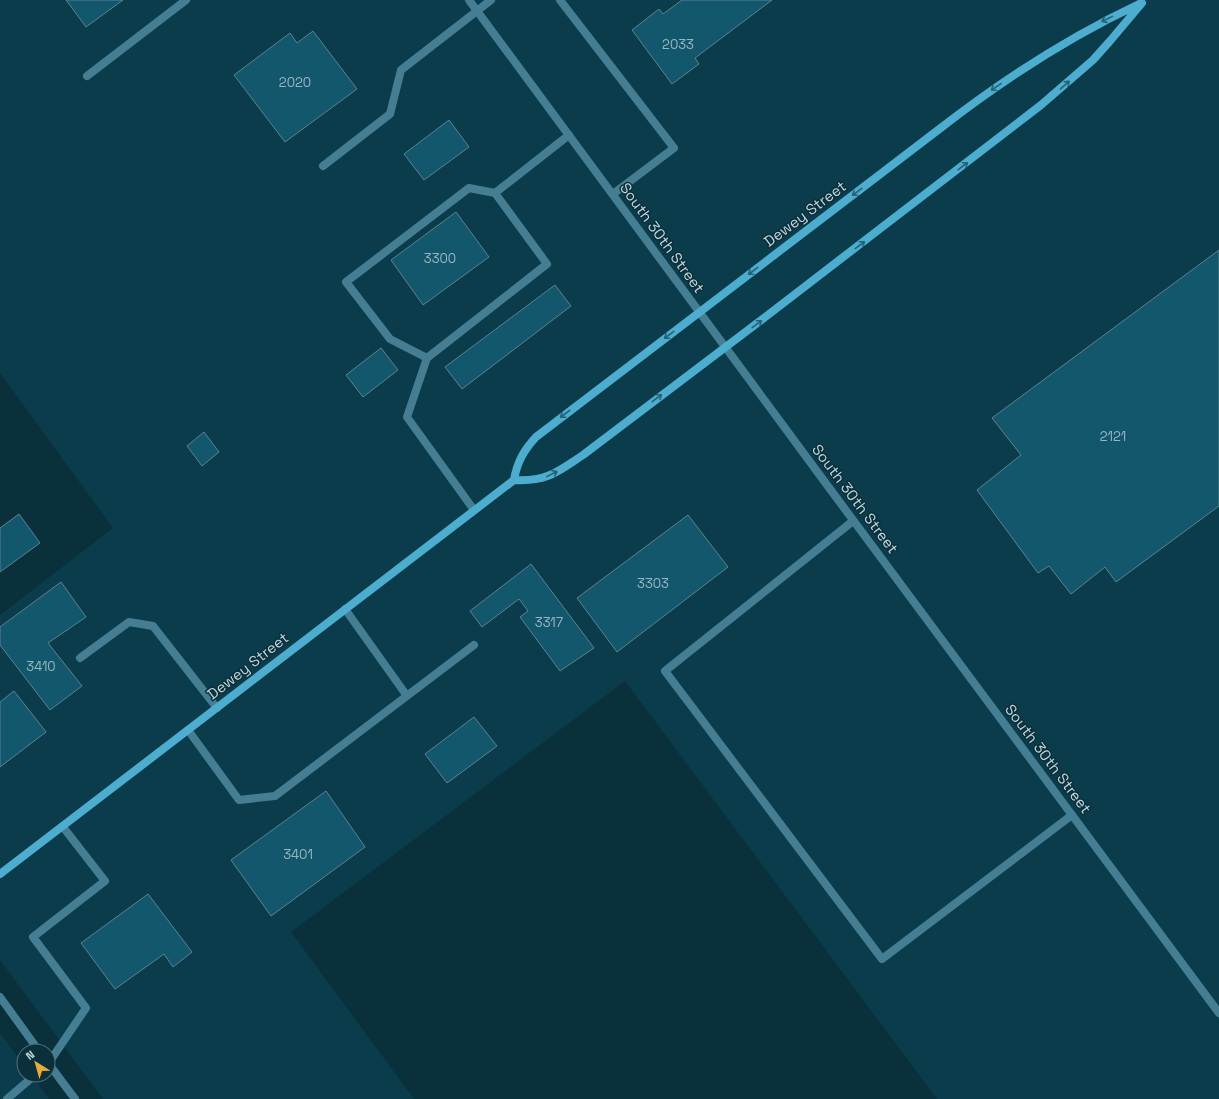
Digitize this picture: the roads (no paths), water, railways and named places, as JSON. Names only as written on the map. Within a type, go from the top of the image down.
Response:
[{"type":"street","points":[[87,76],[186,0]]},
{"type":"street","name":"South 30th Street","points":[[469,0],[853,521],[1219,1013]]},
{"type":"street","points":[[323,166],[390,114],[401,70],[491,0]]},
{"type":"street","points":[[560,0],[674,148],[613,194]]},
{"type":"street","name":"Dewey Street","points":[[514,480],[520,458],[524,450],[536,437],[947,122],[997,86],[1077,36],[1105,20],[1144,1]]},
{"type":"street","name":"Dewey Street","points":[[0,874],[514,480],[534,480],[546,477],[559,471],[726,347],[1041,105],[1093,60],[1144,1]]},
{"type":"street","points":[[495,193],[569,135]]},
{"type":"street","points":[[427,358],[390,339],[346,282],[469,188],[495,193],[547,264],[427,358],[407,417],[474,510]]},
{"type":"street","points":[[853,521],[665,671],[882,959],[1072,815]]},
{"type":"street","points":[[345,609],[407,696]]},
{"type":"street","points":[[80,658],[129,622],[153,626],[217,708]]},
{"type":"street","points":[[188,730],[239,800],[275,796],[474,645]]},
{"type":"street","points":[[56,1052],[86,1008],[33,937],[105,881],[63,827]]},
{"type":"street","points":[[0,997],[33,1043]]},
{"type":"street","points":[[56,1074],[75,1099]]},
{"type":"street","points":[[7,1099],[26,1083]]}]
